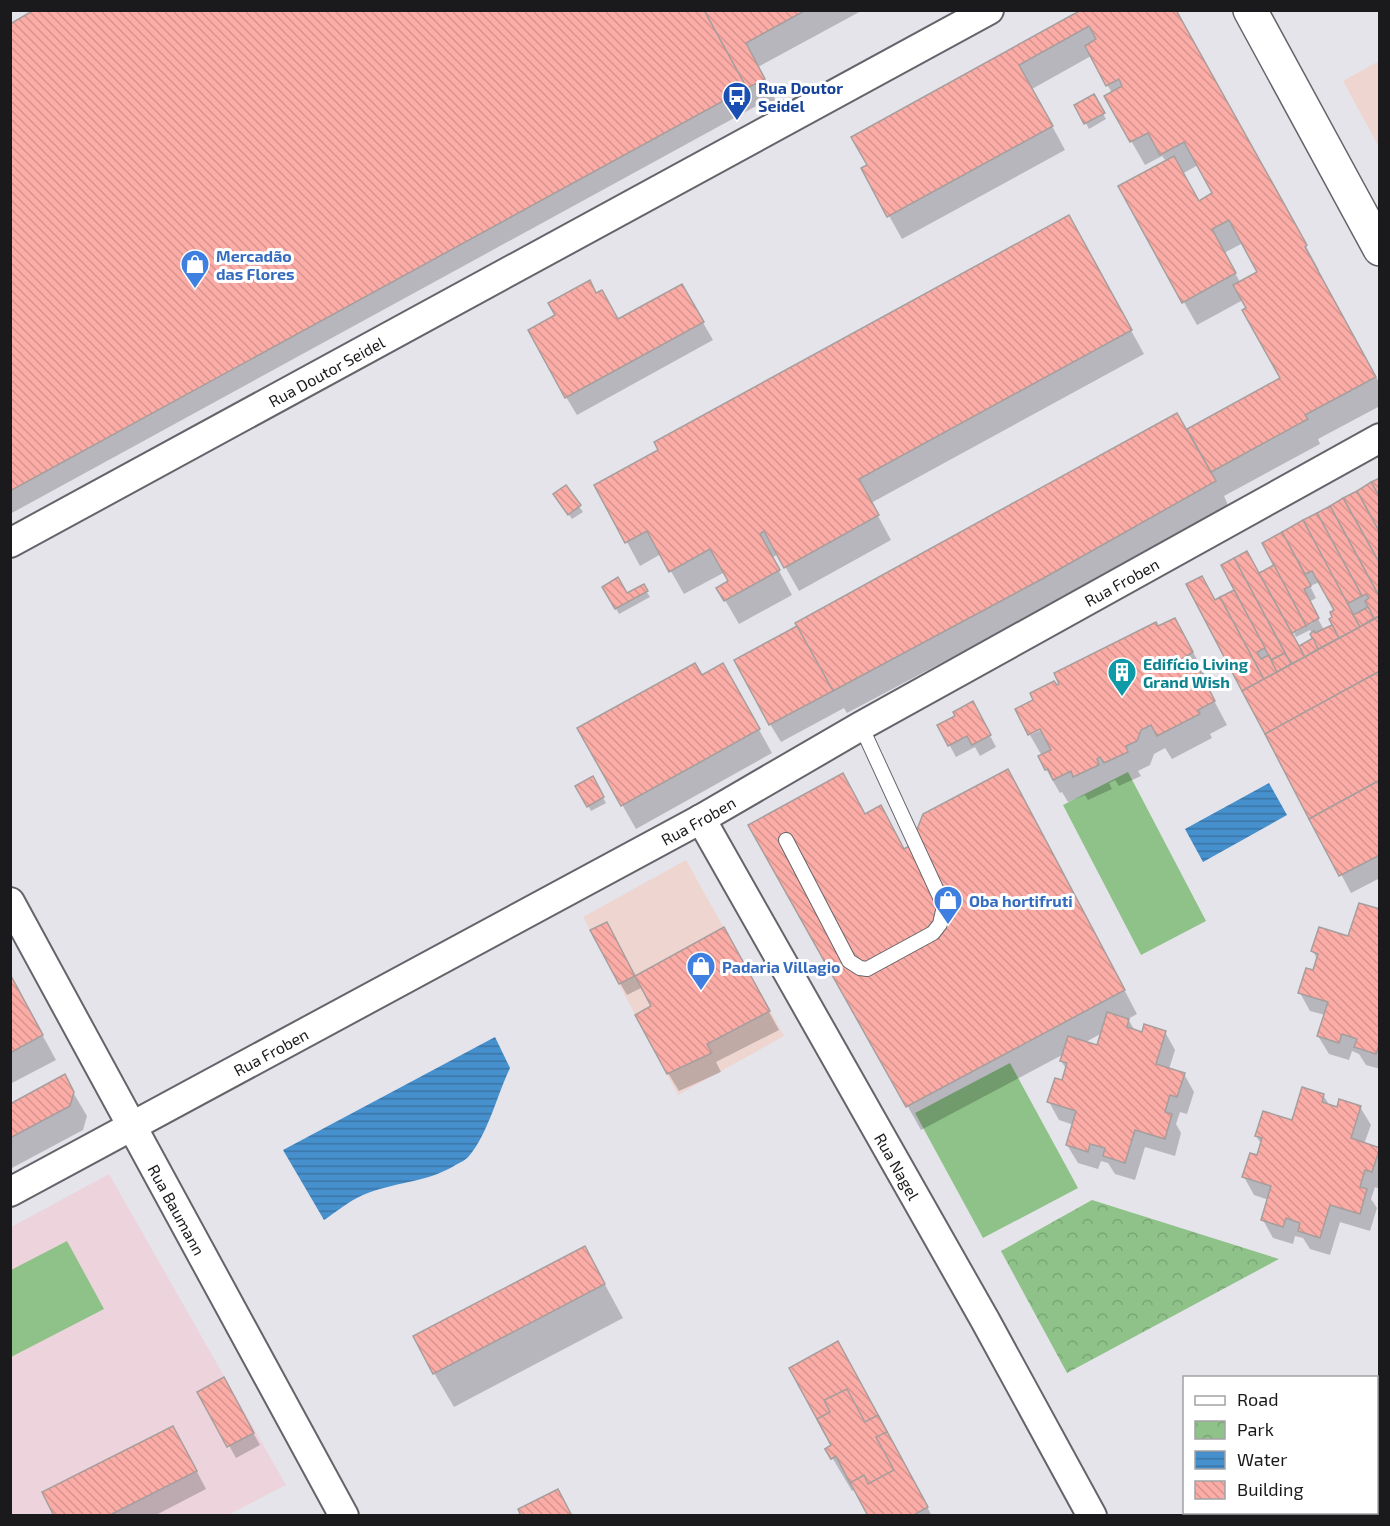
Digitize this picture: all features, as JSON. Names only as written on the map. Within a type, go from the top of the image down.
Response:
[{"type":"main road","points":[[1250,10],[1380,249]]},
{"type":"street","name":"Rua Doutor Seidel","points":[[10,543],[989,10]]},
{"type":"street","name":"Rua Froben","points":[[10,1192],[701,819],[861,726],[1380,438]]},
{"type":"street","name":"Rua Nagel","points":[[701,819],[985,1320],[1092,1515]]},
{"type":"street","name":"Rua Baumann","points":[[10,902],[344,1515]]},
{"type":"lane","points":[[786,840],[849,961],[854,966],[867,969],[933,933],[940,924],[944,906],[861,726]]},
{"type":"shaded area","points":[[1379,61],[1379,147],[1343,81]]},
{"type":"shaded area","points":[[686,860],[784,1036],[678,1095],[583,917]]},
{"type":"shaded area","points":[[109,1174],[286,1485],[228,1515],[11,1516],[11,1227]]},
{"type":"green space","points":[[1128,772],[1206,921],[1141,955],[1063,805]]},
{"type":"green space","points":[[1010,1063],[1078,1188],[983,1238],[915,1113]]},
{"type":"green space","points":[[1092,1200],[1279,1259],[1067,1373],[1001,1251]]},
{"type":"green space","points":[[67,1241],[104,1309],[11,1357],[11,1270]]},
{"type":"water","points":[[1269,783],[1287,815],[1203,862],[1185,829]]},
{"type":"water","points":[[495,1037],[510,1068],[482,1137],[468,1157],[432,1176],[363,1195],[324,1220],[283,1150]]},
{"type":"building","name":"Mercadão das Flores","points":[[34,10],[704,10],[747,88],[10,491],[10,24]]},
{"type":"building","points":[[704,10],[806,10],[746,43],[765,79],[747,88]]},
{"type":"building","points":[[1081,10],[1176,10],[1307,245],[1305,247],[1376,377],[1305,415],[1308,419],[1211,472],[1187,429],[1280,378],[1242,310],[1246,308],[1233,285],[1257,272],[1229,220],[1212,229],[1236,273],[1182,303],[1118,186],[1174,156],[1199,201],[1212,193],[1184,142],[1160,155],[1148,133],[1130,142],[1104,96],[1122,86],[1119,79],[1106,86],[1085,46],[1096,39],[1089,26],[1019,65],[1053,126],[887,217],[861,168],[867,165],[851,137]]},
{"type":"building","points":[[1094,94],[1105,113],[1084,124],[1074,105]]},
{"type":"building","points":[[1069,215],[1132,330],[859,479],[879,515],[784,568],[764,531],[760,534],[780,570],[724,601],[716,588],[728,581],[710,549],[669,572],[647,531],[625,543],[594,485],[658,450],[654,442]]},
{"type":"building","points":[[590,280],[596,293],[602,290],[618,319],[682,284],[704,322],[565,398],[528,330],[555,315],[548,303]]},
{"type":"building","points":[[1177,413],[1216,481],[1042,579],[833,691],[795,623]]},
{"type":"building","points":[[1380,478],[1380,498],[1371,482]]},
{"type":"building","points":[[1371,482],[1380,498],[1380,533],[1357,491]]},
{"type":"building","points":[[566,485],[581,505],[568,515],[553,494]]},
{"type":"building","points":[[1357,491],[1380,533],[1380,564],[1343,498]]},
{"type":"building","points":[[1343,498],[1380,564],[1380,598],[1330,506]]},
{"type":"building","points":[[1330,506],[1380,598],[1380,616],[1374,618],[1365,601],[1369,598],[1366,594],[1362,596],[1317,513]]},
{"type":"building","points":[[1317,513],[1362,596],[1347,604],[1303,520]]},
{"type":"building","points":[[1303,520],[1360,627],[1339,638],[1329,619],[1332,617],[1330,612],[1334,610],[1312,571],[1305,574],[1282,532]]},
{"type":"building","points":[[1282,532],[1311,586],[1304,589],[1319,618],[1306,626],[1262,543]]},
{"type":"building","points":[[1247,551],[1305,657],[1291,664],[1234,558]]},
{"type":"building","points":[[1234,558],[1285,653],[1271,660],[1221,565]]},
{"type":"building","points":[[1274,565],[1306,626],[1292,633],[1259,573]]},
{"type":"building","points":[[1202,576],[1215,600],[1220,597],[1264,679],[1242,691],[1186,584]]},
{"type":"building","points":[[618,577],[627,593],[644,584],[648,591],[615,609],[602,587]]},
{"type":"building","points":[[1234,590],[1265,648],[1257,652],[1261,659],[1269,655],[1277,672],[1264,679],[1220,597]]},
{"type":"building","points":[[1368,607],[1374,618],[1360,627],[1353,615]]},
{"type":"building","points":[[1380,616],[1380,671],[1265,734],[1242,691]]},
{"type":"building","name":"Edifício Living Grand Wish","points":[[1175,618],[1193,652],[1183,658],[1190,672],[1198,668],[1215,701],[1198,710],[1200,714],[1157,736],[1151,725],[1141,730],[1137,741],[1126,746],[1128,752],[1104,763],[1100,757],[1097,759],[1099,765],[1073,777],[1071,771],[1053,780],[1038,756],[1051,750],[1040,729],[1028,735],[1015,709],[1033,700],[1030,693],[1054,681],[1057,685],[1059,684],[1054,673],[1156,622],[1158,626]]},
{"type":"building","points":[[1332,625],[1339,638],[1318,649],[1310,634]]},
{"type":"building","points":[[797,626],[833,691],[769,725],[734,660]]},
{"type":"building","points":[[1313,638],[1318,649],[1305,657],[1299,646]]},
{"type":"building","points":[[1285,653],[1291,664],[1277,672],[1271,660]]},
{"type":"building","points":[[695,663],[702,675],[723,663],[760,729],[621,806],[577,728]]},
{"type":"building","points":[[1380,671],[1380,780],[1309,819],[1265,734]]},
{"type":"building","points":[[973,701],[991,735],[972,745],[967,736],[948,746],[937,725],[955,716],[953,712]]},
{"type":"building","name":"Oba hortifruti","points":[[1008,769],[1125,990],[906,1107],[748,825],[843,773],[865,814],[881,805],[904,849],[911,845],[923,814]]},
{"type":"building","points":[[593,776],[604,797],[587,807],[575,786]]},
{"type":"building","points":[[1380,780],[1380,855],[1339,876],[1309,819]]},
{"type":"building","points":[[1359,903],[1380,909],[1378,918],[1380,919],[1380,1042],[1376,1054],[1354,1047],[1357,1039],[1342,1034],[1339,1043],[1317,1036],[1328,1002],[1298,993],[1306,968],[1313,970],[1318,954],[1311,951],[1319,927],[1348,936]]},
{"type":"building","points":[[607,922],[635,976],[619,984],[590,930]]},
{"type":"building","name":"Padaria Villagio","points":[[724,927],[770,1011],[707,1044],[712,1053],[667,1074],[635,1015],[651,1006],[635,976]]},
{"type":"building","points":[[10,974],[43,1035],[10,1053]]},
{"type":"building","points":[[1107,1012],[1129,1019],[1127,1027],[1142,1032],[1144,1024],[1166,1031],[1156,1064],[1185,1073],[1177,1097],[1170,1095],[1165,1112],[1172,1114],[1165,1139],[1135,1130],[1125,1163],[1103,1156],[1105,1148],[1090,1144],[1088,1152],[1066,1145],[1076,1111],[1047,1102],[1055,1078],[1062,1080],[1067,1063],[1060,1061],[1068,1036],[1097,1045]]},
{"type":"building","points":[[65,1074],[74,1092],[70,1106],[10,1138],[10,1104]]},
{"type":"building","points":[[1302,1087],[1324,1094],[1322,1102],[1337,1107],[1339,1099],[1361,1106],[1351,1138],[1380,1148],[1372,1172],[1365,1170],[1360,1187],[1367,1189],[1360,1214],[1330,1205],[1320,1238],[1298,1231],[1300,1223],[1286,1218],[1283,1227],[1261,1220],[1271,1186],[1242,1177],[1250,1153],[1257,1155],[1262,1138],[1255,1136],[1263,1111],[1292,1120]]},
{"type":"building","points":[[585,1246],[605,1284],[433,1374],[413,1336]]},
{"type":"building","points":[[838,1341],[928,1507],[912,1516],[868,1516],[836,1456],[831,1459],[825,1449],[831,1445],[789,1368]]},
{"type":"building","points":[[224,1377],[254,1433],[227,1447],[197,1392]]},
{"type":"building","points":[[847,1389],[865,1422],[878,1415],[887,1432],[876,1437],[894,1470],[868,1484],[864,1475],[850,1483],[836,1456],[831,1459],[825,1449],[831,1445],[817,1419],[830,1412],[824,1400]]},
{"type":"building","points":[[173,1426],[197,1471],[108,1516],[54,1516],[42,1492]]},
{"type":"building","points":[[558,1489],[572,1516],[521,1516],[518,1509]]},
{"type":"building","points":[[1378,1498],[1380,1500],[1380,1516],[1346,1516],[1345,1514],[1378,1514]]},
{"type":"building","points":[[1250,1514],[1293,1514],[1294,1516],[1251,1516]]},
{"type":"place","name":"Rua Doutor Seidel","points":[[737,122]]},
{"type":"place","name":"Mercadão das Flores","points":[[195,290]]},
{"type":"place","name":"Edifício Living Grand Wish","points":[[1122,698]]},
{"type":"place","name":"Oba hortifruti","points":[[948,926]]},
{"type":"place","name":"Padaria Villagio","points":[[701,992]]}]
